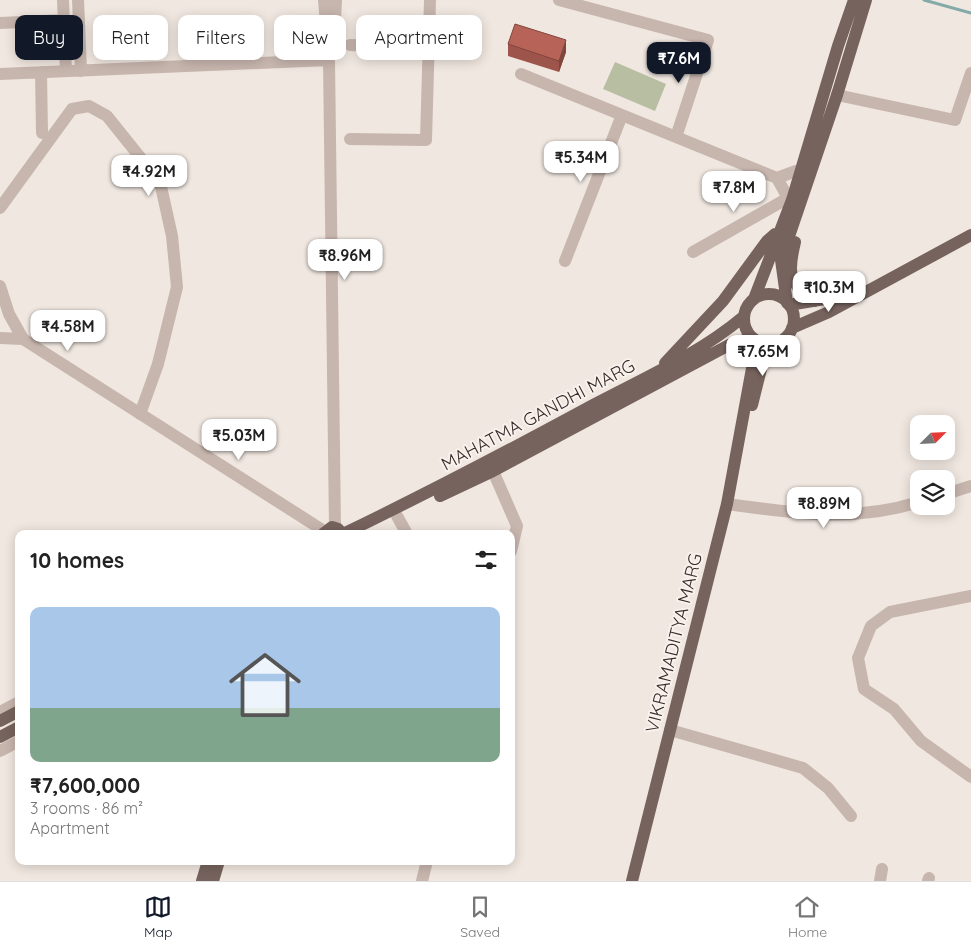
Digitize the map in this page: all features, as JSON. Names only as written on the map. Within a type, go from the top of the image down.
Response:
[{"type":"main road","points":[[854,0],[838,46],[781,260],[788,304],[794,314],[792,328],[784,340],[758,341],[744,325],[743,317],[747,306],[763,294],[772,294],[788,304],[864,292]]},
{"type":"main road","points":[[754,299],[790,199],[804,176],[837,95],[866,0]]},
{"type":"main road","points":[[804,176],[790,271],[793,283],[800,292],[815,301]]},
{"type":"main road","points":[[660,370],[723,301],[767,241],[780,230]]},
{"type":"main road","points":[[792,328],[829,312],[971,235]]},
{"type":"main road","name":"MAHATMA GANDHI MARG","points":[[339,530],[423,496],[660,370],[723,334],[743,317]]},
{"type":"main road","name":"MAHATMA GANDHI MARG","points":[[365,530],[493,471],[729,345],[758,341]]},
{"type":"main road","name":"VIKRAMADITYA MARG","points":[[632,881],[727,504],[745,412],[751,406],[758,341]]},
{"type":"main road","points":[[0,721],[15,713]]},
{"type":"main road","points":[[0,737],[15,729]]},
{"type":"main road","points":[[202,881],[207,865]]},
{"type":"main road","points":[[213,881],[218,865]]},
{"type":"street","points":[[63,0],[64,15]]},
{"type":"street","points":[[78,0],[80,71]]},
{"type":"street","points":[[324,0],[324,15]]},
{"type":"street","points":[[335,15],[336,0]]},
{"type":"street","points":[[429,15],[430,0]]},
{"type":"street","points":[[559,0],[708,40],[676,136]]},
{"type":"street","points":[[0,23],[15,22]]},
{"type":"street","points":[[350,45],[356,45]]},
{"type":"street","points":[[66,60],[66,71]]},
{"type":"street","points":[[0,74],[330,60],[334,530]]},
{"type":"street","points":[[350,139],[426,140],[428,60]]},
{"type":"street","points":[[41,72],[42,133]]},
{"type":"street","points":[[837,95],[955,120],[971,73]]},
{"type":"street","points":[[521,74],[776,178],[790,199],[693,252]]},
{"type":"street","points":[[0,208],[72,109],[89,106],[107,116],[160,182],[172,236],[177,287],[158,364],[140,414]]},
{"type":"street","points":[[565,261],[622,115]]},
{"type":"street","points":[[776,178],[796,171],[804,176]]},
{"type":"street","points":[[0,286],[9,314],[23,339],[140,414],[331,530]]},
{"type":"street","points":[[0,338],[23,339]]},
{"type":"street","points":[[493,471],[517,526],[515,534]]},
{"type":"street","points":[[955,491],[971,486]]},
{"type":"street","points":[[727,504],[809,515],[862,515],[910,504]]},
{"type":"street","points":[[398,516],[405,530]]},
{"type":"street","points":[[971,596],[890,612],[871,626],[858,658],[864,689],[894,709],[921,741],[971,777]]},
{"type":"street","points":[[0,712],[15,704]]},
{"type":"street","points":[[670,730],[803,768],[828,788],[852,816]]},
{"type":"street","points":[[0,751],[15,743]]},
{"type":"street","points":[[422,881],[426,865]]},
{"type":"green space","points":[[615,62],[666,84],[655,111],[603,89]]},
{"type":"building","points":[[515,24],[566,40],[559,61],[508,44]]},
{"type":"waterway","points":[[924,0],[971,13]]}]
